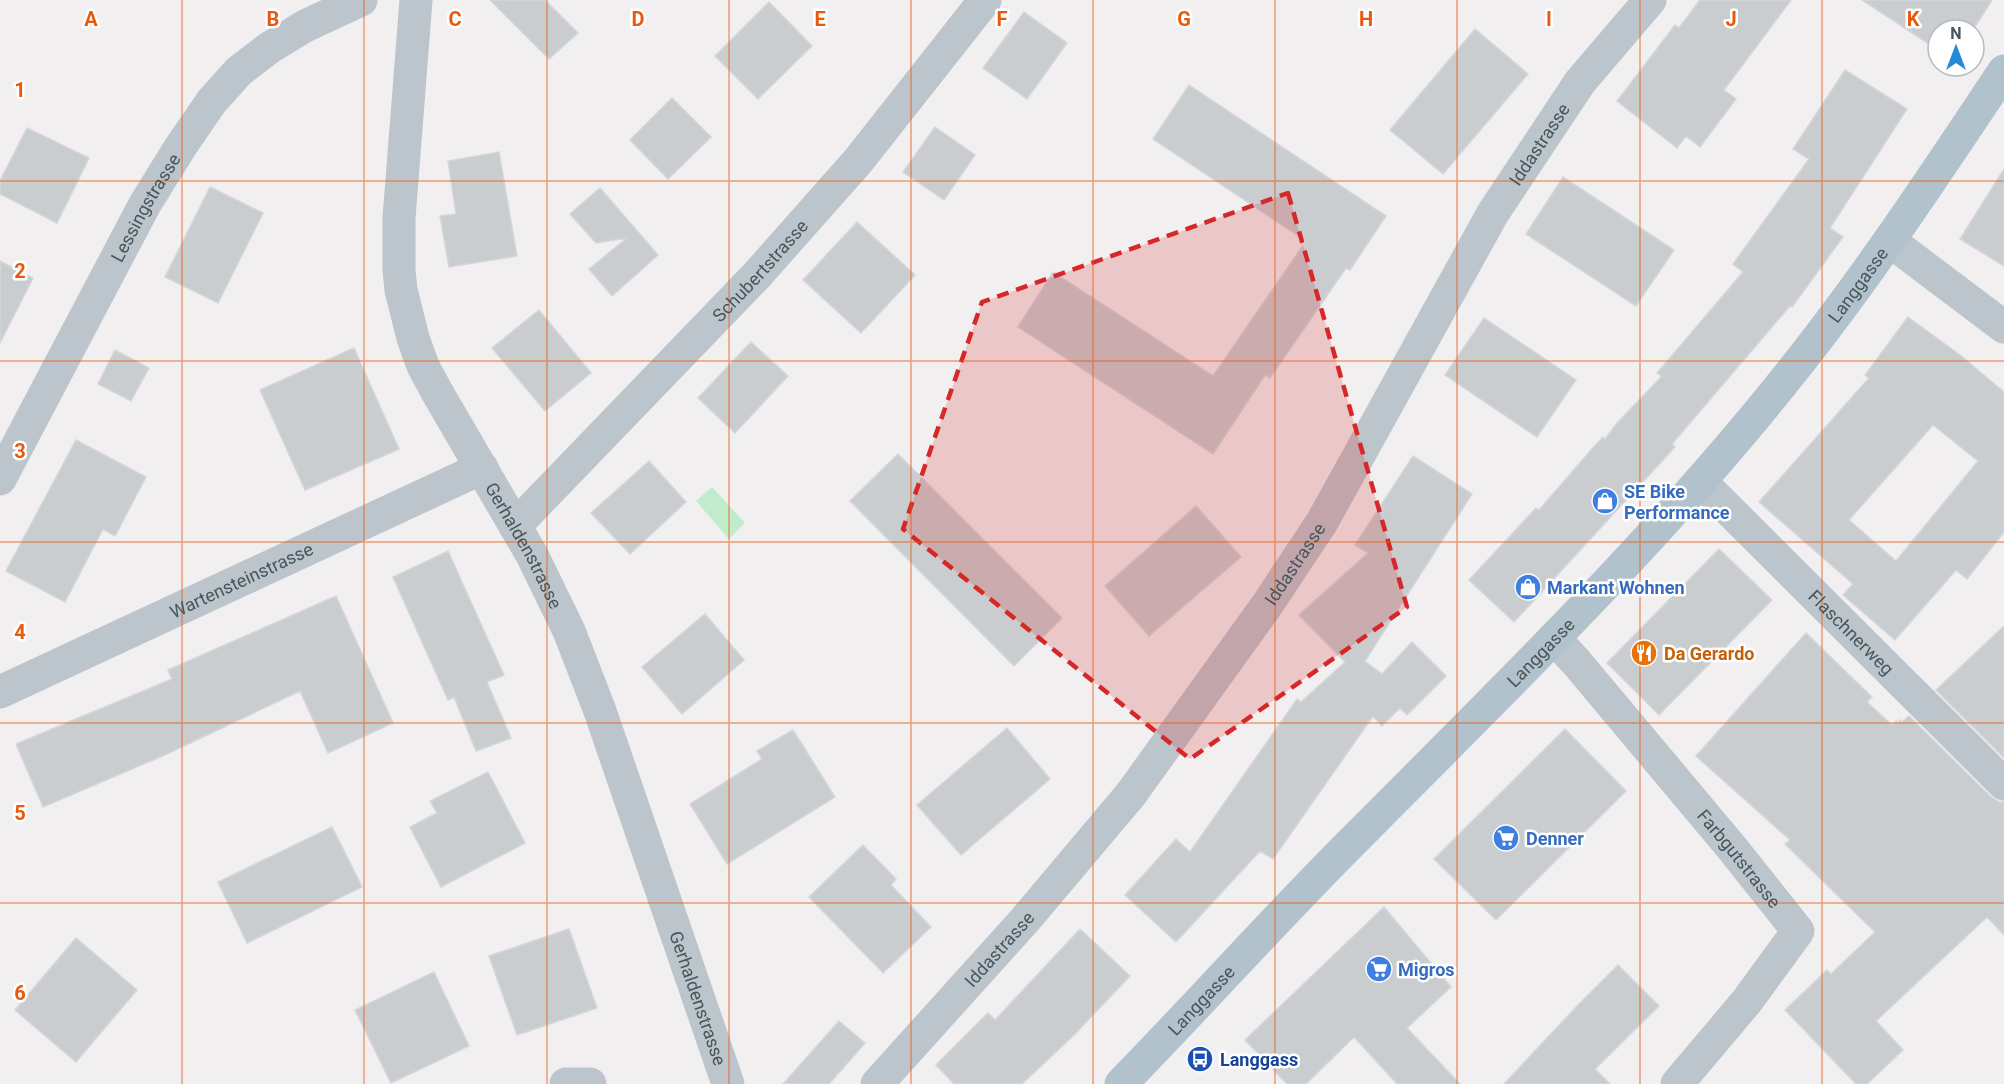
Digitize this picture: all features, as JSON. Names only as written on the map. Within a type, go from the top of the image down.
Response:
[{"type":"main road","name":"Langgasse","points":[[1121,1084],[1198,1006],[1294,902],[1554,638],[1700,481],[1788,376],[1890,241],[2004,71]]},
{"type":"street","name":"Lessingstrasse","points":[[0,479],[145,204],[180,146],[212,101],[239,71],[268,48],[304,26],[361,0]]},
{"type":"street","name":"Gerhaldenstrasse","points":[[416,0],[399,218],[401,290],[413,338],[423,366],[532,555],[569,631],[600,711],[728,1084]]},
{"type":"street","name":"Schubertstrasse","points":[[515,526],[757,275],[858,161],[985,0]]},
{"type":"street","name":"Iddastrasse","points":[[877,1084],[1024,921],[1131,794],[1267,605],[1322,522],[1493,213],[1580,82],[1650,0]]},
{"type":"street","points":[[1890,241],[2004,327]]},
{"type":"street","name":"Wartensteinstrasse","points":[[0,692],[482,468]]},
{"type":"street","name":"Flaschnerweg","points":[[1700,481],[2004,784]]},
{"type":"street","name":"Farbgutstrasse","points":[[1554,638],[1717,830],[1798,931],[1747,1001],[1677,1084]]},
{"type":"street","points":[[566,1084],[590,1084]]},
{"type":"highlighted area","points":[[1288,193],[1407,607],[1190,759],[903,529],[982,302]]},
{"type":"green space","points":[[712,487],[745,523],[729,539],[696,501]]},
{"type":"building","points":[[490,0],[545,0],[578,33],[549,59]]},
{"type":"building","points":[[1700,0],[1791,0],[1724,90],[1736,99],[1700,147],[1686,136],[1677,148],[1617,101],[1675,25],[1679,28]]},
{"type":"building","points":[[1862,0],[1992,0],[1981,18],[1926,18],[1926,42]]},
{"type":"building","points":[[769,2],[812,46],[758,99],[715,56]]},
{"type":"building","points":[[1024,12],[1067,43],[1027,99],[983,68]]},
{"type":"building","points":[[1475,29],[1528,74],[1443,174],[1390,130]]},
{"type":"building","points":[[1845,70],[1907,109],[1830,228],[1843,237],[1792,307],[1790,306],[1672,444],[1675,447],[1514,622],[1469,580],[1536,508],[1539,510],[1591,450],[1603,437],[1605,439],[1662,376],[1657,373],[1743,272],[1733,264],[1809,159],[1793,149]]},
{"type":"building","points":[[1189,85],[1386,216],[1350,270],[1346,268],[1270,378],[1265,375],[1213,454],[1018,327],[1053,272],[1213,376],[1306,241],[1153,139]]},
{"type":"building","points":[[672,98],[711,137],[668,179],[630,140]]},
{"type":"building","points":[[935,127],[975,155],[944,200],[903,172]]},
{"type":"building","points":[[27,128],[89,158],[57,223],[0,194],[0,181]]},
{"type":"building","points":[[499,152],[517,256],[449,267],[440,216],[456,214],[448,161]]},
{"type":"building","points":[[2004,169],[2004,266],[1960,239]]},
{"type":"building","points":[[1563,177],[1674,250],[1636,306],[1526,234]]},
{"type":"building","points":[[210,187],[263,213],[218,303],[165,277]]},
{"type":"building","points":[[600,188],[658,255],[612,296],[589,269],[627,238],[596,243],[570,214]]},
{"type":"building","points":[[857,222],[915,275],[861,333],[803,280]]},
{"type":"building","points":[[0,261],[33,278],[0,343]]},
{"type":"building","points":[[539,310],[591,373],[545,411],[492,348]]},
{"type":"building","points":[[1908,317],[1960,355],[2004,392],[2004,532],[1967,579],[1956,570],[1895,640],[1843,595],[1853,584],[1759,502],[1869,378],[1865,375]],"holes":[[[1933,425],[1978,461],[1896,561],[1849,520]]]},
{"type":"building","points":[[1484,318],[1576,380],[1537,437],[1445,375]]},
{"type":"building","points":[[751,342],[788,376],[735,433],[698,398]]},
{"type":"building","points":[[354,348],[399,449],[305,490],[260,390]]},
{"type":"building","points":[[115,350],[149,368],[131,401],[98,384]]},
{"type":"building","points":[[76,440],[146,477],[115,536],[103,529],[65,602],[6,571]]},
{"type":"building","points":[[898,454],[1062,618],[1014,666],[850,501]]},
{"type":"building","points":[[1413,456],[1472,494],[1365,661],[1382,674],[1412,642],[1446,676],[1407,715],[1400,708],[1382,726],[1373,716],[1273,859],[1260,851],[1176,942],[1125,895],[1176,839],[1190,852],[1297,699],[1301,702],[1345,662],[1299,615],[1368,553],[1355,545]]},
{"type":"building","points":[[649,461],[686,502],[630,554],[591,513]]},
{"type":"building","points":[[1196,506],[1241,557],[1149,636],[1105,586]]},
{"type":"building","points":[[1719,549],[1772,600],[1659,715],[1607,663]]},
{"type":"building","points":[[448,551],[504,675],[487,682],[511,738],[476,751],[454,697],[448,700],[393,577]]},
{"type":"building","points":[[336,596],[393,723],[328,753],[300,691],[167,754],[43,807],[16,744],[172,679],[168,670]]},
{"type":"building","points":[[705,614],[744,660],[682,714],[642,667]]},
{"type":"building","points":[[2004,626],[2004,758],[1936,690]]},
{"type":"building","points":[[1806,633],[1872,697],[1867,702],[1892,725],[1896,721],[1902,722],[1909,716],[1991,797],[2004,802],[2004,935],[1987,917],[1876,1021],[1903,1050],[1867,1084],[1856,1084],[1785,1010],[1827,970],[1831,974],[1875,932],[1785,844],[1790,840],[1696,756]]},
{"type":"building","points":[[1007,728],[1050,779],[961,855],[917,805]]},
{"type":"building","points":[[1565,729],[1626,791],[1496,920],[1434,859]]},
{"type":"building","points":[[793,730],[835,797],[727,864],[690,804],[762,759],[757,751]]},
{"type":"building","points":[[488,772],[525,843],[441,887],[410,827],[437,813],[430,801]]},
{"type":"building","points":[[332,827],[362,887],[247,943],[218,882]]},
{"type":"building","points":[[863,845],[896,879],[891,885],[931,927],[883,973],[809,897]]},
{"type":"building","points":[[1384,907],[1451,987],[1407,1028],[1460,1084],[1397,1084],[1354,1037],[1306,1084],[1287,1084],[1245,1040]]},
{"type":"building","points":[[569,929],[597,1008],[517,1035],[489,956]]},
{"type":"building","points":[[1080,929],[1130,976],[1074,1035],[1022,1084],[954,1084],[936,1065],[988,1013],[995,1020]]},
{"type":"building","points":[[76,938],[137,990],[76,1062],[15,1010]]},
{"type":"building","points":[[1618,965],[1659,1006],[1595,1069],[1610,1084],[1504,1084],[1578,1005]]},
{"type":"building","points":[[434,972],[469,1046],[391,1083],[355,1010]]},
{"type":"building","points":[[839,1021],[865,1043],[829,1084],[783,1084]]},
{"type":"place","name":"SE Bike Performance","points":[[1605,501]]},
{"type":"place","name":"Markant Wohnen","points":[[1528,587]]},
{"type":"place","name":"Da Gerardo","points":[[1644,653]]},
{"type":"place","name":"Denner","points":[[1506,838]]},
{"type":"place","name":"Migros","points":[[1379,969]]},
{"type":"place","name":"Langgass","points":[[1200,1059]]}]
